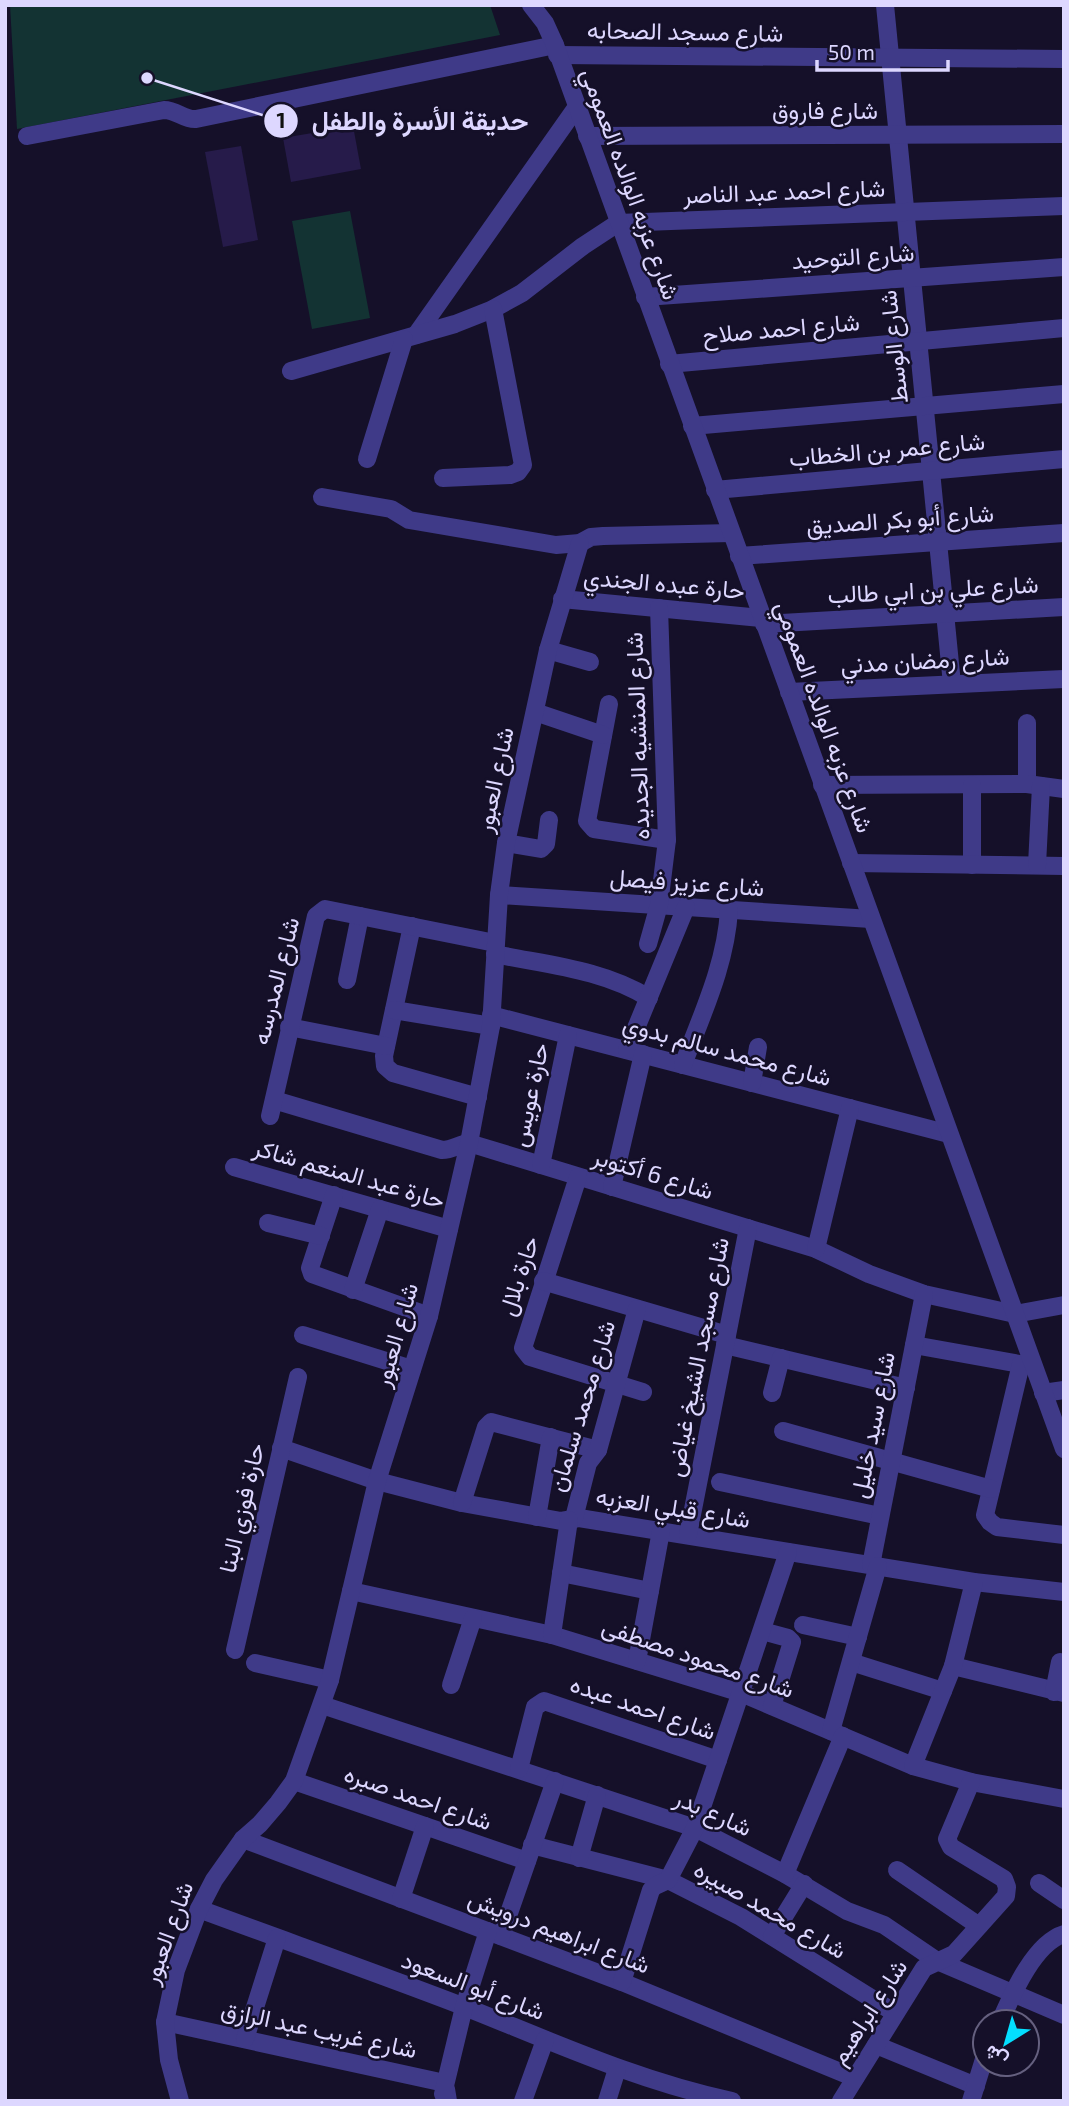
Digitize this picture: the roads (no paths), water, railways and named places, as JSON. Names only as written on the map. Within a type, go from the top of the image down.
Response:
[{"type":"street","name":"شارع عزبه الوالده العمومي","points":[[531,5],[545,23],[556,50],[1015,1314],[1027,1365],[1043,1393],[1064,1449]]},
{"type":"street","name":"شارع الوسط","points":[[885,5],[952,684]]},
{"type":"street","name":"شارع مسجد الصحابه","points":[[27,136],[164,110],[196,119],[556,50],[1064,59]]},
{"type":"street","points":[[367,459],[410,337],[576,108]]},
{"type":"street","name":"شارع فاروق","points":[[587,136],[1064,134]]},
{"type":"street","name":"شارع احمد عبد الناصر","points":[[618,223],[1064,206]]},
{"type":"street","points":[[291,371],[455,324],[493,310],[522,293],[618,223]]},
{"type":"street","name":"شارع التوحيد","points":[[645,297],[1064,267]]},
{"type":"street","points":[[443,478],[510,475],[518,472],[523,465],[493,310]]},
{"type":"street","name":"شارع احمد صلاح","points":[[669,364],[1064,328]]},
{"type":"street","points":[[692,426],[1064,394]]},
{"type":"street","name":"شارع عمر بن الخطاب","points":[[715,490],[1064,459]]},
{"type":"street","points":[[322,497],[391,509],[409,520],[556,545],[580,543],[591,537],[603,536],[731,533]]},
{"type":"street","name":"شارع أبو بكر الصديق","points":[[739,556],[1064,533]]},
{"type":"street","name":"شارع العبور","points":[[180,2101],[169,2060],[165,2022],[176,1970],[199,1909],[214,1880],[243,1839],[270,1814],[293,1781],[330,1680],[377,1481],[429,1316],[469,1143],[491,1020],[499,895],[506,843],[548,650],[580,543]]},
{"type":"street","name":"حارة عبده الجندي","points":[[562,599],[763,621]]},
{"type":"street","name":"شارع علي بن ابي طالب","points":[[763,621],[1064,607]]},
{"type":"street","name":"شارع المنشيه الجديده","points":[[648,944],[659,905],[667,840],[659,608]]},
{"type":"street","points":[[548,650],[590,662]]},
{"type":"street","name":"شارع رمضان مدني","points":[[789,692],[1064,679]]},
{"type":"street","points":[[609,704],[587,821],[594,829],[667,840]]},
{"type":"street","points":[[535,712],[603,735]]},
{"type":"street","points":[[1027,723],[1034,785],[1037,865]]},
{"type":"street","points":[[822,785],[1034,785],[1064,789]]},
{"type":"street","points":[[972,785],[972,864]]},
{"type":"street","points":[[506,843],[541,849],[546,844],[549,820]]},
{"type":"street","points":[[851,863],[1064,866]]},
{"type":"street","name":"شارع عزيز فيصل","points":[[499,895],[871,919]]},
{"type":"street","points":[[612,1187],[635,1052],[649,998],[686,907]]},
{"type":"street","name":"شارع المدرسه","points":[[272,1108],[316,916],[319,911],[325,909],[412,926],[607,977],[629,985],[649,998]]},
{"type":"street","points":[[683,1065],[722,958],[728,934],[729,910]]},
{"type":"street","points":[[347,980],[360,916]]},
{"type":"street","points":[[412,926],[384,1061],[393,1073],[478,1097]]},
{"type":"street","name":"شارع محمد سالم بدوي","points":[[394,1010],[491,1020],[568,1035],[949,1134]]},
{"type":"street","points":[[289,1027],[386,1046]]},
{"type":"street","name":"حارة عويس","points":[[541,1165],[568,1035]]},
{"type":"street","points":[[752,1083],[758,1047]]},
{"type":"street","name":"شارع 6 أكتوبر","points":[[272,1108],[442,1150],[452,1150],[469,1143],[816,1249],[869,1274],[924,1294],[1015,1314]]},
{"type":"street","points":[[816,1249],[850,1108]]},
{"type":"street","name":"حارة عبد المنعم شاكر","points":[[234,1167],[449,1229]]},
{"type":"street","name":"حارة بلال","points":[[578,1177],[522,1344],[524,1352],[530,1357],[643,1392]]},
{"type":"street","points":[[334,1195],[310,1268],[312,1274],[429,1316]]},
{"type":"street","points":[[353,1290],[380,1209]]},
{"type":"street","points":[[268,1223],[321,1236]]},
{"type":"street","name":"شارع مسجد الشيخ غياض","points":[[688,1535],[748,1228]]},
{"type":"street","points":[[543,1281],[637,1308],[781,1358],[905,1388]]},
{"type":"street","name":"شارع سيد خليل","points":[[785,1874],[837,1734],[874,1566],[880,1516],[924,1294]]},
{"type":"street","points":[[1015,1314],[1064,1305]]},
{"type":"street","name":"شارع محمد سلمان","points":[[552,1635],[572,1519],[588,1463],[598,1450],[637,1308]]},
{"type":"street","points":[[303,1335],[412,1369]]},
{"type":"street","points":[[914,1345],[1027,1365],[985,1515],[993,1525],[1064,1535]]},
{"type":"street","points":[[772,1393],[781,1358]]},
{"type":"street","name":"حارة فوزي البنا","points":[[235,1650],[298,1377]]},
{"type":"street","points":[[1043,1393],[1064,1390]]},
{"type":"street","points":[[462,1503],[489,1423],[496,1422],[598,1450]]},
{"type":"street","points":[[783,1430],[992,1489]]},
{"type":"street","points":[[537,1517],[551,1437]]},
{"type":"street","name":"شارع قبلي العزبه","points":[[281,1448],[377,1481],[462,1503],[537,1517],[661,1531],[974,1582],[1064,1592]]},
{"type":"street","points":[[720,1482],[880,1516]]},
{"type":"street","points":[[638,1661],[661,1531]]},
{"type":"street","points":[[622,1982],[651,1891],[668,1880],[695,1828],[788,1552]]},
{"type":"street","points":[[561,1573],[650,1591]]},
{"type":"street","points":[[913,1766],[953,1665],[974,1582]]},
{"type":"street","name":"شارع محمود مصطفى","points":[[351,1591],[552,1635],[741,1693],[913,1766],[971,1782],[1064,1799]]},
{"type":"street","points":[[451,1685],[473,1618]]},
{"type":"street","points":[[803,1625],[858,1637]]},
{"type":"street","points":[[762,1630],[788,1638],[792,1642],[772,1706]]},
{"type":"street","points":[[851,1662],[943,1691]]},
{"type":"street","points":[[953,1665],[1059,1693],[1060,1662]]},
{"type":"street","points":[[255,1663],[330,1680]]},
{"type":"street","name":"شارع احمد عبده","points":[[519,1769],[535,1707],[544,1701],[718,1760]]},
{"type":"street","name":"شارع بدر","points":[[322,1704],[695,1828],[804,1884],[859,1917],[884,1925],[937,1961],[1064,2015]]},
{"type":"street","name":"شارع احمد صبره","points":[[293,1781],[425,1826],[530,1853]]},
{"type":"street","points":[[445,2096],[464,2007],[530,1853],[555,1782]]},
{"type":"street","name":"شارع ابراهيم","points":[[841,2101],[925,1968],[950,1958],[1003,1899],[1007,1891],[1004,1879],[948,1844],[947,1839],[971,1782]]},
{"type":"street","points":[[579,1858],[597,1795]]},
{"type":"street","points":[[401,1899],[425,1826]]},
{"type":"street","name":"شارع ابراهيم درويش","points":[[243,1839],[622,1982],[855,2078]]},
{"type":"street","name":"شارع محمد صبيره","points":[[530,1853],[579,1858],[668,1880],[741,1917],[895,2013]]},
{"type":"street","points":[[897,1870],[979,1926]]},
{"type":"street","points":[[1039,1883],[1064,1900]]},
{"type":"street","points":[[772,1937],[804,1884]]},
{"type":"street","name":"شارع أبو السعود","points":[[199,1909],[464,2007],[694,2097],[732,2101]]},
{"type":"street","points":[[245,2039],[276,1938]]},
{"type":"street","points":[[1006,2008],[1042,1948],[1061,1938]]},
{"type":"street","name":"شارع غريب عبد الرازق","points":[[165,2022],[440,2082],[445,2096]]},
{"type":"street","points":[[523,2101],[545,2040]]},
{"type":"street","points":[[876,2045],[974,2094]]},
{"type":"street","points":[[607,2101],[617,2069]]},
{"type":"place","name":"حديقة الأسرة والطفل","points":[[147,78]]}]
